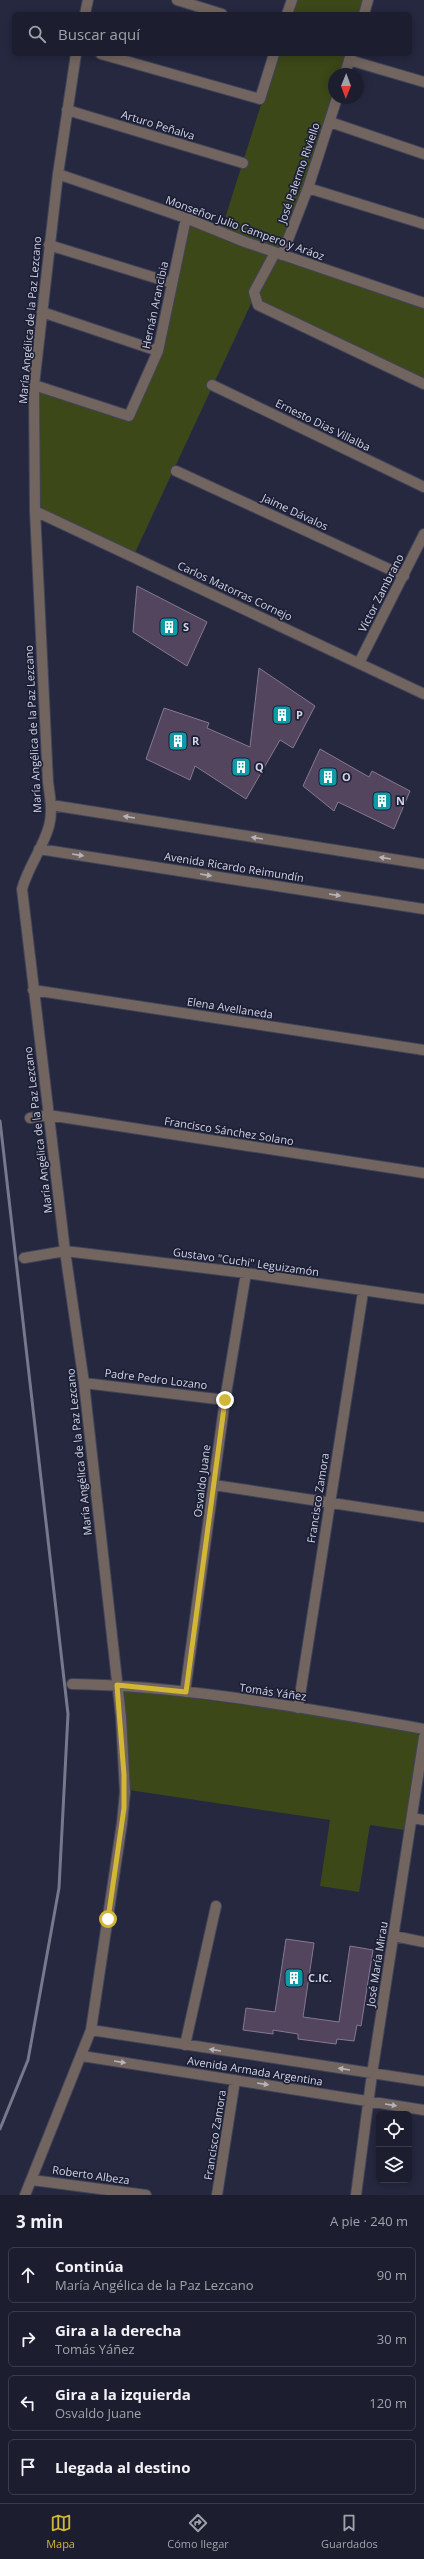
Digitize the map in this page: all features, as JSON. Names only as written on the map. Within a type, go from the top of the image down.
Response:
[{"type":"street","points":[[85,12],[88,0]]},
{"type":"street","points":[[177,0],[216,12]]},
{"type":"street","points":[[288,12],[292,0]]},
{"type":"street","points":[[365,12],[368,0]]},
{"type":"street","name":"María Angélica de la Paz Lezcano","points":[[25,2195],[82,2056],[91,2030],[124,1808],[124,1775],[117,1685],[84,1383],[65,1251],[22,889],[25,878],[39,850],[49,824],[51,805],[48,782],[35,511],[34,385],[49,245],[76,56]]},
{"type":"street","points":[[108,56],[260,99],[273,56]]},
{"type":"street","points":[[347,68],[350,57],[424,82]]},
{"type":"street","name":"José Palermo Riviello","points":[[335,104],[308,188],[278,254],[254,292],[258,305],[424,384]]},
{"type":"street","name":"Arturo Peñalva","points":[[67,110],[243,164]]},
{"type":"street","points":[[330,122],[424,154]]},
{"type":"street","name":"Monseñor Julio Campero y Aráoz","points":[[58,174],[186,218],[278,254],[424,303]]},
{"type":"street","points":[[308,188],[424,224]]},
{"type":"street","name":"Hernán Arancibia","points":[[34,385],[129,416],[158,351],[186,218]]},
{"type":"street","points":[[49,245],[172,283]]},
{"type":"street","points":[[42,312],[158,351]]},
{"type":"street","name":"Ernesto Dias Villalba","points":[[212,385],[424,487]]},
{"type":"street","name":"Jaime Dávalos","points":[[176,471],[404,576]]},
{"type":"street","name":"Carlos Matorras Cornejo","points":[[35,511],[424,694]]},
{"type":"street","name":"Víctor Zambrano","points":[[359,663],[424,534]]},
{"type":"street","points":[[51,805],[424,864]]},
{"type":"street","name":"Avenida Ricardo Reimundín","points":[[39,850],[424,909]]},
{"type":"street","name":"Elena Avellaneda","points":[[33,990],[424,1050]]},
{"type":"street","name":"Francisco Sánchez Solano","points":[[30,1118],[48,1115],[424,1173]]},
{"type":"street","name":"Gustavo \"Cuchi\" Leguizamón","points":[[24,1258],[65,1251],[246,1273],[363,1292],[424,1299]]},
{"type":"street","name":"Osvaldo Juane","points":[[186,1692],[225,1400],[246,1273]]},
{"type":"street","name":"Francisco Zamora","points":[[298,1708],[363,1292]]},
{"type":"street","name":"Padre Pedro Lozano","points":[[84,1383],[225,1400]]},
{"type":"street","points":[[214,1485],[424,1517]]},
{"type":"street","name":"Tomás Yáñez","points":[[72,1684],[117,1685],[186,1692],[298,1708],[424,1729]]},
{"type":"street","name":"José María Mirau","points":[[356,2195],[372,2074],[413,1818],[424,1737]]},
{"type":"street","points":[[413,1818],[424,1820]]},
{"type":"street","points":[[185,2045],[216,1906]]},
{"type":"street","points":[[394,1936],[424,1942]]},
{"type":"street","name":"Avenida Armada Argentina","points":[[91,2030],[424,2082]]},
{"type":"street","name":"Avenida Armada Argentina","points":[[82,2056],[424,2110]]},
{"type":"street","name":"Francisco Zamora","points":[[217,2195],[235,2080]]},
{"type":"street","name":"Roberto Albeza","points":[[32,2180],[146,2195]]},
{"type":"green space","points":[[294,0],[368,0],[364,12],[290,12]]},
{"type":"green space","points":[[276,56],[349,56],[345,68],[328,68],[328,104],[332,104],[282,255],[424,305],[424,384],[258,305],[256,293],[133,557],[35,511],[34,385],[129,415],[158,351],[186,218],[221,231]]},
{"type":"green space","points":[[124,1689],[424,1729],[411,1831],[370,1825],[359,1892],[320,1886],[330,1820],[129,1790]]},
{"type":"building","name":"S","points":[[137,586],[207,622],[187,666],[133,632]]},
{"type":"building","points":[[259,668],[315,706],[293,748],[280,740],[246,799],[195,766],[190,780],[146,759],[164,708],[209,723],[207,728],[250,747]]},
{"type":"building","points":[[320,749],[369,777],[372,771],[410,791],[394,829],[338,802],[334,811],[303,786]]},
{"type":"building","name":"C.IC.","points":[[286,1939],[314,1943],[303,2017],[339,2022],[350,1946],[373,1950],[361,2026],[357,2025],[354,2041],[337,2039],[336,2044],[298,2039],[298,2034],[273,2030],[273,2034],[243,2030],[246,2008],[275,2012]]},
{"type":"railway","points":[[0,1121],[68,1714],[59,1888],[28,2060],[0,2129]]},
{"type":"place","name":"S","points":[[169,627]]},
{"type":"place","name":"P","points":[[282,715]]},
{"type":"place","name":"R","points":[[178,741]]},
{"type":"place","name":"Q","points":[[241,767]]},
{"type":"place","name":"O","points":[[328,777]]},
{"type":"place","name":"N","points":[[382,801]]},
{"type":"place","name":"C.IC.","points":[[294,1978]]},
{"type":"route","points":[[108,1919],[124,1808],[121,1716],[117,1685],[186,1692],[225,1400]]}]
